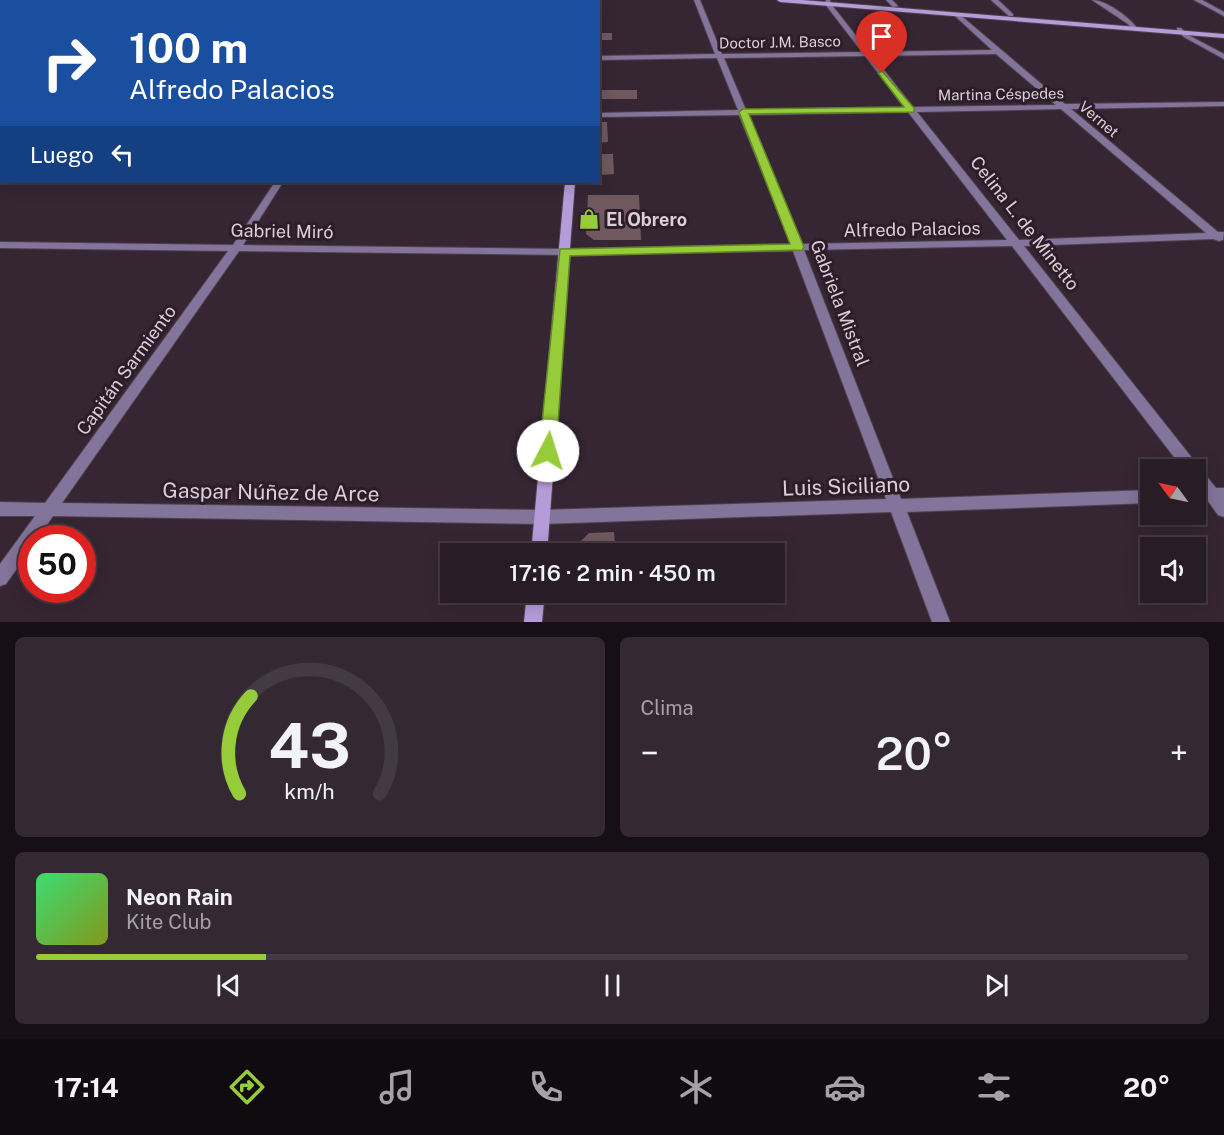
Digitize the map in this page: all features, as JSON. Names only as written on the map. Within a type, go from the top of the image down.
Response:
[{"type":"street","name":"Gabriela Mistral","points":[[697,0],[797,247],[941,622]]},
{"type":"street","points":[[780,0],[895,6],[1224,34]]},
{"type":"street","points":[[817,0],[957,15],[1133,27]]},
{"type":"street","points":[[890,0],[895,6]]},
{"type":"street","points":[[994,0],[1011,15]]},
{"type":"street","points":[[1095,0],[1133,27]]},
{"type":"street","points":[[1197,0],[1224,14]]},
{"type":"street","name":"Celina L. de Minetto","points":[[828,2],[1184,459]]},
{"type":"street","name":"Vernet","points":[[957,15],[998,52],[1221,238]]},
{"type":"street","points":[[1180,31],[1224,57]]},
{"type":"street","name":"Doctor J.M. Basco","points":[[600,58],[998,52]]},
{"type":"street","name":"Martina Céspedes","points":[[600,115],[1224,104]]},
{"type":"street","name":"Capitán Sarmiento","points":[[0,578],[237,246],[278,183]]},
{"type":"street","points":[[540,543],[570,183]]},
{"type":"street","name":"Alfredo Palacios","points":[[564,252],[1221,238]]},
{"type":"street","name":"Gabriel Miró","points":[[0,245],[237,246],[564,252]]},
{"type":"street","points":[[1206,483],[1218,495],[1224,510]]},
{"type":"street","name":"Luis Siciliano","points":[[542,517],[1140,497]]},
{"type":"street","name":"Gaspar Núñez de Arce","points":[[0,509],[542,517]]},
{"type":"street","points":[[533,622],[535,603]]},
{"type":"building","points":[[600,33],[612,33],[612,40],[600,40]]},
{"type":"building","points":[[600,90],[637,90],[637,99],[600,99]]},
{"type":"building","points":[[600,122],[607,122],[608,142],[600,143]]},
{"type":"building","points":[[600,154],[613,154],[614,174],[600,175]]},
{"type":"building","points":[[588,195],[639,195],[641,240],[594,240],[586,234]]},
{"type":"building","points":[[614,532],[615,543],[579,543],[589,533]]},
{"type":"place","name":"El Obrero","points":[[589,219]]},
{"type":"route","points":[[548,451],[564,252],[797,247],[743,112],[911,110],[882,73]]}]
